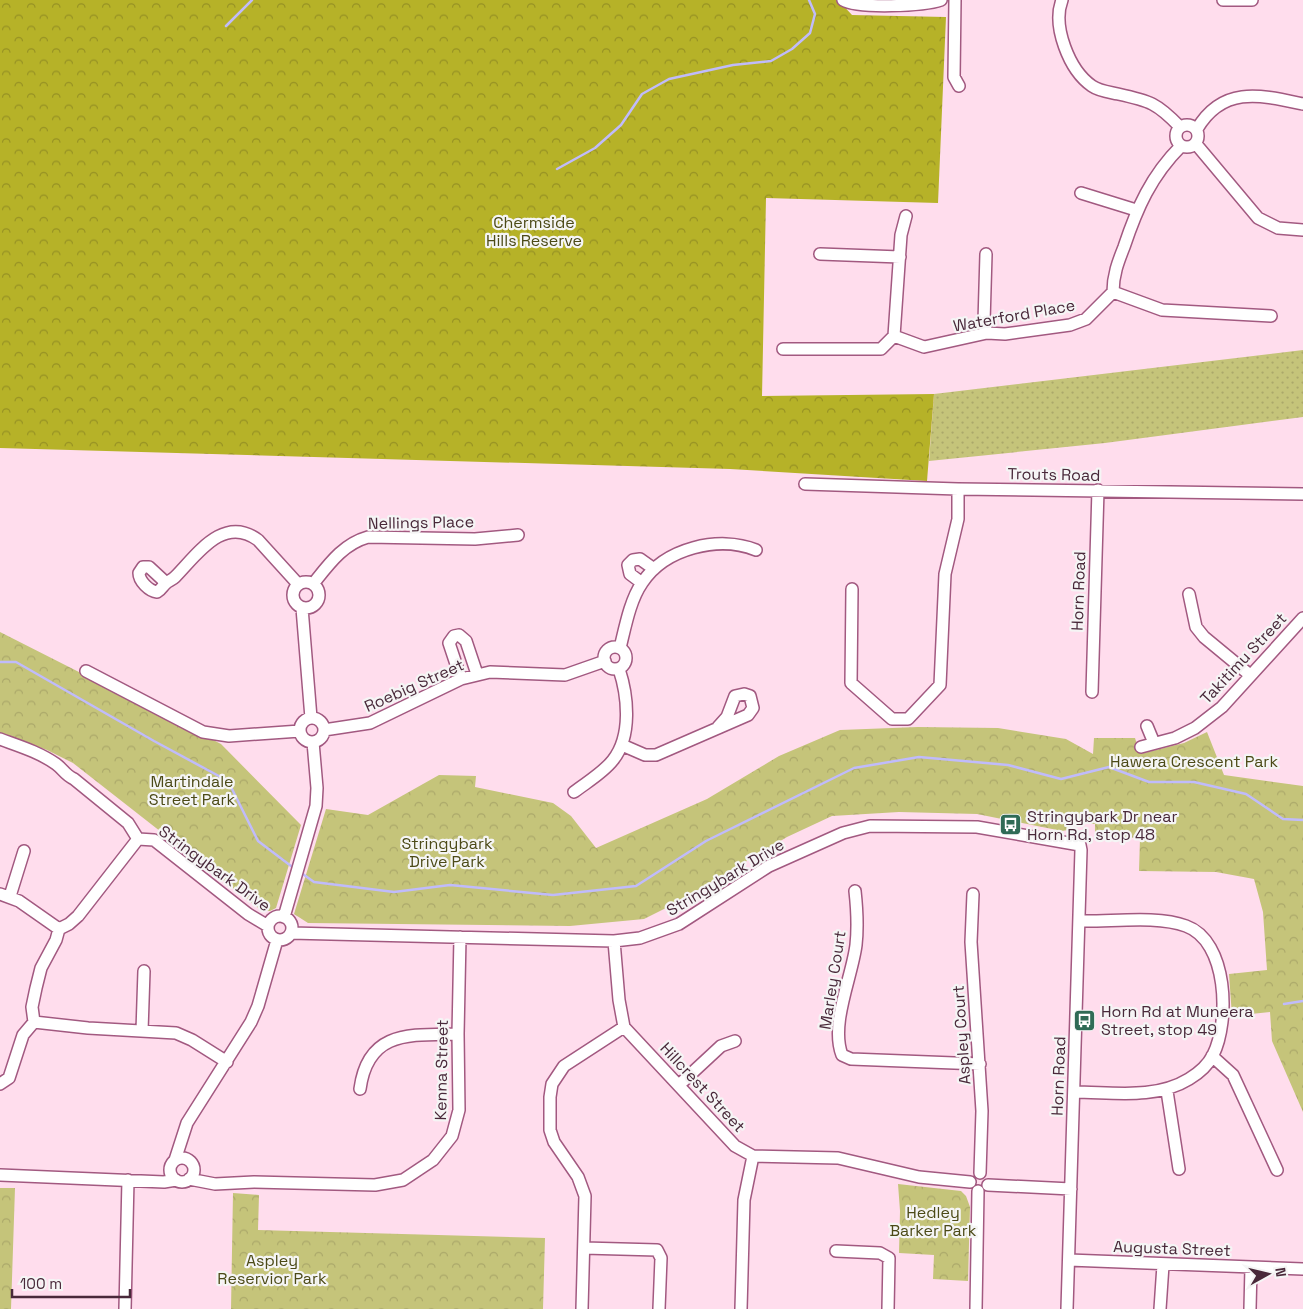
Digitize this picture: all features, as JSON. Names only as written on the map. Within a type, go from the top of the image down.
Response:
[{"type":"street","points":[[843,0],[854,4],[921,5],[941,0]]},
{"type":"street","points":[[955,0],[954,77],[959,86]]},
{"type":"street","points":[[1062,0],[1059,15],[1060,38],[1084,79],[1102,90],[1154,104],[1165,110],[1180,127]]},
{"type":"street","points":[[1223,0],[1252,0]]},
{"type":"street","points":[[1197,129],[1205,118],[1224,102],[1238,97],[1258,95],[1303,104]]},
{"type":"street","points":[[1187,124],[1197,129],[1199,137],[1196,144],[1191,147],[1181,146],[1176,136],[1180,127],[1187,124]]},
{"type":"street","points":[[1196,144],[1258,218],[1278,228],[1303,230]]},
{"type":"street","points":[[1181,146],[1150,184],[1136,210],[1113,277],[1114,292],[1162,310],[1272,316]]},
{"type":"street","points":[[1081,193],[1136,210]]},
{"type":"street","points":[[783,349],[881,349],[894,336],[900,256],[906,216]]},
{"type":"street","points":[[820,254],[900,256]]},
{"type":"street","points":[[986,254],[984,322],[987,334]]},
{"type":"street","name":"Waterford Place","points":[[894,336],[924,347],[987,334],[1005,334],[1070,325],[1086,318],[1114,292]]},
{"type":"street","name":"Trouts Road","points":[[805,484],[958,489],[1303,494]]},
{"type":"street","points":[[852,589],[850,684],[892,719],[908,719],[940,685],[944,574],[958,519],[958,489]]},
{"type":"street","name":"Horn Road","points":[[1092,692],[1098,490]]},
{"type":"street","points":[[164,584],[174,578],[212,539],[219,535],[236,533],[252,535],[298,584]]},
{"type":"street","name":"Nellings Place","points":[[313,584],[338,554],[357,540],[368,536],[475,539],[518,535]]},
{"type":"street","points":[[619,669],[625,664],[626,657],[620,648],[642,583],[654,569],[673,556],[708,546],[733,543],[756,550]]},
{"type":"street","points":[[642,583],[630,574],[628,566],[630,562],[640,559],[654,569]]},
{"type":"street","points":[[302,608],[310,607],[318,598],[318,590],[313,584],[305,582],[298,584],[293,591],[293,599],[302,608],[311,718]]},
{"type":"street","points":[[1189,594],[1196,627],[1204,637],[1250,675]]},
{"type":"street","name":"Takitimu Street","points":[[1141,747],[1175,738],[1209,718],[1222,707],[1303,618]]},
{"type":"street","points":[[461,679],[449,643],[454,636],[459,635],[466,641],[477,674]]},
{"type":"street","name":"Roebig Street","points":[[324,730],[370,724],[461,679],[477,674],[490,672],[565,676],[605,661],[608,650],[620,648]]},
{"type":"street","points":[[605,661],[609,667],[619,669]]},
{"type":"street","points":[[574,792],[608,766],[622,745],[626,701],[619,669]]},
{"type":"street","points":[[86,670],[203,732],[229,736],[300,731]]},
{"type":"street","points":[[311,718],[318,720],[324,730],[319,739],[313,742],[306,740],[300,731],[303,723],[311,718]]},
{"type":"street","points":[[1147,726],[1154,743]]},
{"type":"street","points":[[622,745],[645,755],[656,755],[718,727]]},
{"type":"street","name":"Stringybark Drive","points":[[0,739],[33,751],[56,764],[66,775],[128,823],[138,839],[154,840],[248,914],[268,926],[271,936],[277,940],[284,940],[291,933],[292,925],[284,917],[276,917],[268,926]]},
{"type":"street","points":[[284,917],[291,887],[316,806],[317,778],[313,742]]},
{"type":"street","name":"Stringybark Drive","points":[[291,933],[614,941],[640,938],[679,924],[769,866],[843,833],[870,826],[977,827],[1080,845]]},
{"type":"street","points":[[59,928],[78,916],[138,839]]},
{"type":"street","name":"Horn Road","points":[[1068,1309],[1082,850],[1080,845]]},
{"type":"street","points":[[24,851],[5,895],[59,928]]},
{"type":"street","name":"Marley Court","points":[[855,891],[858,921],[856,945],[838,1039],[842,1055],[851,1059],[980,1064]]},
{"type":"street","name":"Aspley Court","points":[[973,894],[971,942],[982,1111],[980,1174]]},
{"type":"street","points":[[1074,1092],[1138,1093],[1167,1090],[1191,1078],[1203,1068],[1212,1056],[1223,1018],[1220,981],[1215,956],[1209,945],[1196,931],[1172,922],[1080,922]]},
{"type":"street","points":[[0,1084],[9,1078],[23,1035],[34,1022],[32,1007],[41,968],[56,940],[59,928]]},
{"type":"street","name":"Kenna Street","points":[[180,1167],[194,1173],[189,1179],[205,1184],[224,1182],[376,1185],[403,1180],[415,1174],[438,1155],[449,1142],[456,1127],[460,1100],[458,1034],[460,937]]},
{"type":"street","points":[[0,1175],[164,1182],[180,1167],[187,1123],[227,1062],[258,1006],[277,940]]},
{"type":"street","points":[[582,1309],[585,1196],[578,1177],[554,1142],[550,1130],[550,1097],[552,1084],[564,1066],[624,1027],[619,1000],[614,941]]},
{"type":"street","points":[[142,1031],[144,971]]},
{"type":"street","points":[[34,1022],[176,1034],[184,1036],[227,1062]]},
{"type":"street","name":"Hillcrest Street","points":[[624,1027],[735,1146],[753,1156]]},
{"type":"street","points":[[360,1089],[362,1072],[367,1062],[389,1041],[407,1036],[458,1034]]},
{"type":"street","points":[[679,1085],[721,1046],[735,1041]]},
{"type":"street","points":[[1212,1056],[1233,1075],[1277,1170]]},
{"type":"street","points":[[1167,1090],[1179,1169]]},
{"type":"street","points":[[740,1309],[744,1200],[753,1156],[838,1158],[919,1177],[970,1182]]},
{"type":"street","name":"Kenna Street","points":[[180,1167],[224,1182]]},
{"type":"street","points":[[976,1309],[983,1188],[986,1177],[974,1174],[970,1182],[973,1189],[983,1188],[1071,1189]]},
{"type":"street","points":[[125,1309],[128,1180]]},
{"type":"street","points":[[584,1248],[657,1250],[661,1258],[659,1309]]},
{"type":"street","points":[[836,1251],[880,1253],[889,1258],[888,1309]]},
{"type":"street","name":"Augusta Street","points":[[1069,1260],[1303,1269]]},
{"type":"street","points":[[1160,1309],[1163,1265]]},
{"type":"street","points":[[1250,1309],[1251,1267]]},
{"type":"green space","name":"Chermside Hills Reserve","points":[[0,0],[838,0],[852,15],[946,17],[938,203],[766,198],[762,396],[934,394],[927,481],[730,469],[0,448]]},
{"type":"green space","points":[[1303,350],[1303,417],[1105,443],[929,461],[934,394]]},
{"type":"green space","name":"Martindale Street Park","points":[[0,632],[221,744],[301,825],[276,908],[270,911],[262,911],[73,763],[47,750],[0,733]]},
{"type":"green space","name":"Stringybark Drive Park","points":[[918,727],[998,728],[1066,739],[1093,754],[1094,738],[1135,738],[1140,754],[1184,743],[1207,732],[1224,775],[1303,786],[1303,1112],[1272,1041],[1270,1012],[1232,1016],[1229,974],[1267,970],[1263,912],[1254,879],[1216,872],[1139,871],[1140,838],[1095,836],[1095,824],[1077,823],[1077,819],[1072,819],[1068,830],[1062,831],[977,814],[899,812],[832,816],[787,837],[678,902],[644,919],[570,926],[308,923],[294,914],[326,809],[368,815],[439,775],[476,776],[475,787],[553,803],[571,816],[596,848],[707,799],[779,756],[840,730]]},
{"type":"green space","name":"Hedley Barker Park","points":[[898,1184],[961,1191],[966,1196],[970,1207],[968,1281],[933,1279],[934,1255],[899,1253],[900,1211]]},
{"type":"green space","points":[[0,1188],[15,1188],[11,1309],[0,1309]]},
{"type":"green space","name":"Aspley Reservior Park","points":[[233,1193],[259,1195],[258,1230],[545,1238],[543,1309],[231,1309]]},
{"type":"waterway","points":[[226,26],[252,0]]},
{"type":"waterway","points":[[557,169],[595,148],[621,125],[642,94],[669,79],[733,65],[771,61],[792,49],[810,33],[815,14],[809,0]]},
{"type":"waterway","points":[[0,662],[16,662],[228,781],[258,841],[295,869]]},
{"type":"waterway","points":[[300,872],[314,882],[394,892],[450,885],[553,895],[636,886],[706,841],[854,768],[919,757],[1008,765],[1061,779],[1109,767],[1149,782],[1194,782],[1246,794],[1283,819],[1303,820]]},
{"type":"waterway","points":[[1284,1004],[1303,1001]]},
{"type":"place","name":"Stringybark Dr near Horn Rd, stop 48","points":[[1011,825]]},
{"type":"place","name":"Horn Rd at Muneera Street, stop 49","points":[[1085,1020]]},
{"type":"park label","name":"Hawera Crescent Park","points":[[1194,761]]}]
